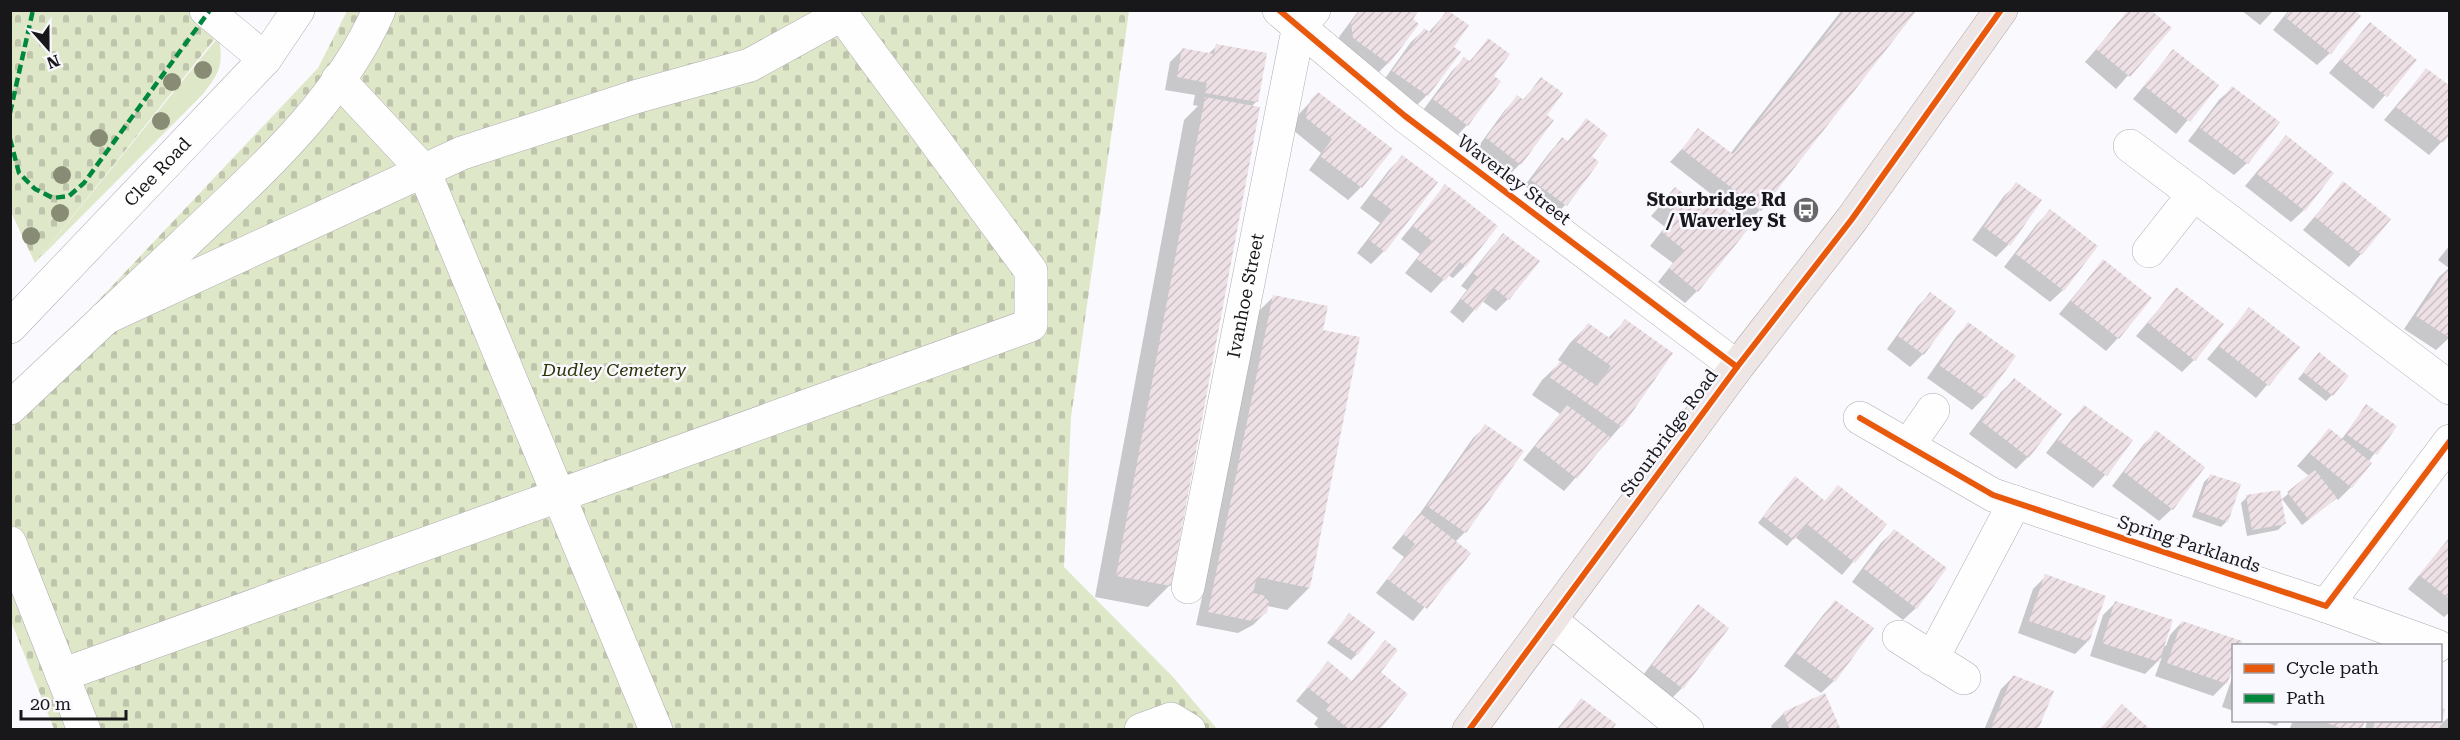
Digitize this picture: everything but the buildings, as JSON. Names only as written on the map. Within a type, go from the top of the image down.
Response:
[{"type":"main road","name":"Stourbridge Road","points":[[1470,729],[1737,367],[1852,219],[2001,10]]},
{"type":"street","points":[[206,10],[265,59]]},
{"type":"street","name":"Clee Road","points":[[10,327],[265,59],[298,10]]},
{"type":"street","points":[[10,408],[237,194],[320,107],[369,32],[379,10]]},
{"type":"street","points":[[62,675],[1031,325],[1031,271],[841,11],[828,22],[750,65],[624,100],[462,153],[105,318]]},
{"type":"street","name":"Waverley Street","points":[[1297,16],[1405,116],[1737,367]]},
{"type":"street","name":"Ivanhoe Street","points":[[1188,587],[1297,16]]},
{"type":"street","points":[[338,79],[424,171],[656,729]]},
{"type":"street","points":[[2130,146],[2450,388]]},
{"type":"street","points":[[2149,250],[2194,194]]},
{"type":"street","points":[[1908,446],[1933,410]]},
{"type":"street","name":"Spring Parklands","points":[[1860,418],[1993,495],[2433,644]]},
{"type":"street","points":[[2326,606],[2450,441]]},
{"type":"street","points":[[1932,659],[2015,502]]},
{"type":"street","points":[[10,543],[84,729]]},
{"type":"street","points":[[1550,620],[1687,729]]},
{"type":"street","points":[[1899,637],[1964,678]]},
{"type":"street","points":[[1141,729],[1171,719],[1189,729]]},
{"type":"green space","points":[[11,11],[237,11],[35,263],[11,212]]},
{"type":"green space","name":"Dudley Cemetery","points":[[347,11],[1129,11],[1071,417],[1064,567],[1173,677],[1217,729],[54,729],[11,621],[10,394],[318,68]]},
{"type":"green space","points":[[219,36],[221,54],[219,67],[214,79],[203,94],[35,263]]},
{"type":"marked path","points":[[10,113],[33,10]]},
{"type":"marked path","points":[[10,139],[19,173],[35,189],[53,198],[69,196],[84,183],[210,10]]},
{"type":"cycle path","points":[[1279,10],[1405,116],[1737,367]]},
{"type":"cycle path","points":[[1469,730],[1737,367],[1852,219],[2001,10]]},
{"type":"cycle path","points":[[1860,418],[1993,495],[2326,606],[2450,441]]},
{"type":"place","name":"Stourbridge Rd / Waverley St","points":[[1806,210]]}]
